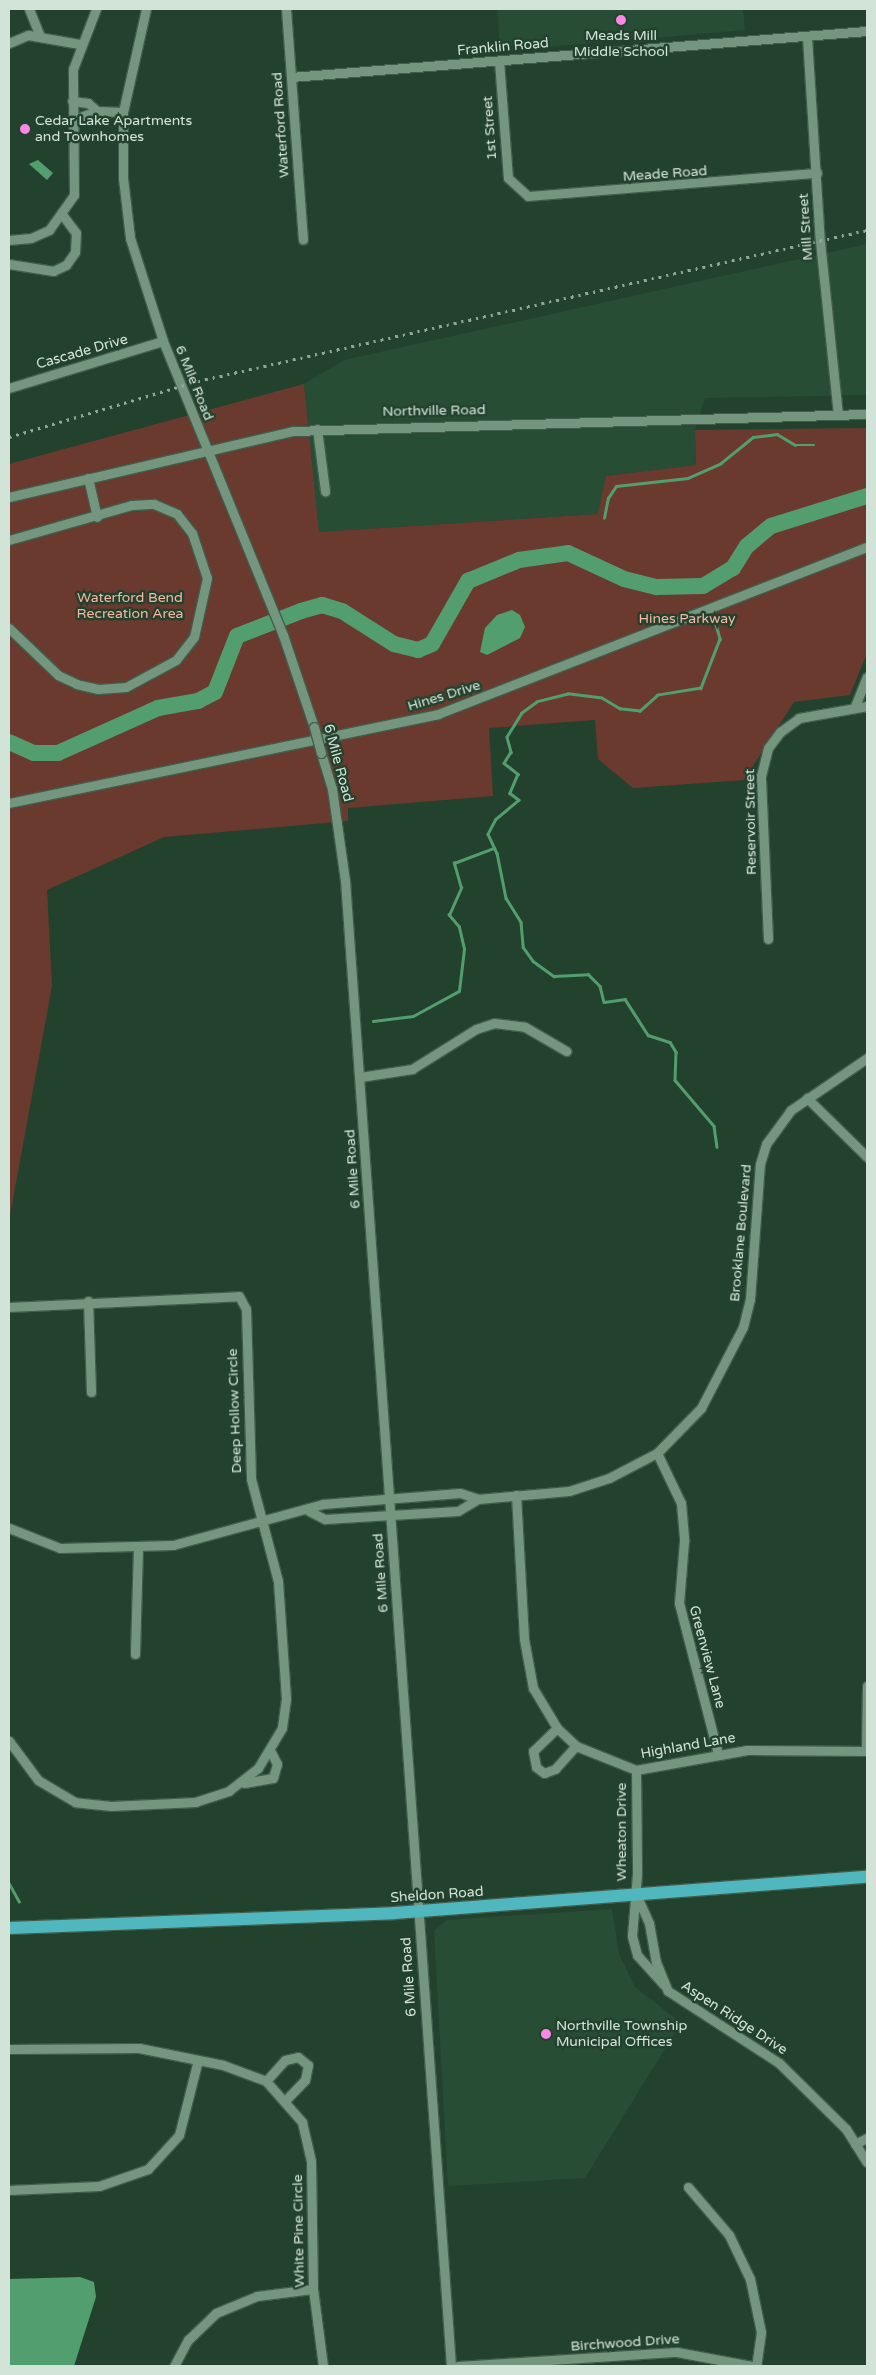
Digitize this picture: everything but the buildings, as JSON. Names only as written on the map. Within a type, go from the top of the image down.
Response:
[{"type":"main road","name":"Sheldon Road","points":[[9,1928],[418,1910],[867,1877]]},
{"type":"street","points":[[29,9],[40,36]]},
{"type":"street","points":[[9,240],[31,238],[63,216],[76,190],[72,101],[79,44],[96,9]]},
{"type":"street","name":"6 Mile Road","points":[[146,9],[123,112],[123,178],[130,238],[163,341],[283,635],[314,727],[340,836],[360,1077],[451,2366]]},
{"type":"street","name":"Waterford Road","points":[[286,9],[303,239]]},
{"type":"street","name":"Franklin Road","points":[[291,77],[499,62],[867,31]]},
{"type":"street","points":[[9,43],[40,36],[79,44]]},
{"type":"street","name":"Mill Street","points":[[807,37],[816,173],[838,415]]},
{"type":"street","name":"1st Street","points":[[499,62],[506,168],[517,190]]},
{"type":"street","points":[[72,101],[88,104],[97,111]]},
{"type":"street","points":[[72,120],[97,111],[123,112]]},
{"type":"street","name":"Meade Road","points":[[517,190],[540,197],[816,173]]},
{"type":"street","points":[[9,264],[53,271],[66,265],[75,252],[76,233],[63,216]]},
{"type":"street","name":"Cascade Drive","points":[[9,388],[163,341]]},
{"type":"street","name":"Northville Road","points":[[9,497],[206,449],[317,429],[867,414]]},
{"type":"street","points":[[317,429],[325,491]]},
{"type":"street","points":[[88,478],[97,516]]},
{"type":"street","points":[[9,540],[97,516],[132,504],[154,504],[177,514],[192,533],[207,578],[194,637],[176,660],[153,675],[126,687],[98,689],[58,675],[9,628]]},
{"type":"street","name":"Hines Drive","points":[[9,804],[438,714],[867,547]]},
{"type":"street","points":[[855,706],[867,677]]},
{"type":"street","name":"Reservoir Street","points":[[768,939],[761,776],[766,754],[775,737],[799,718],[855,706],[867,706]]},
{"type":"street","points":[[360,1077],[412,1069],[476,1029],[494,1023],[525,1027],[566,1051]]},
{"type":"street","name":"Brooklane Boulevard","points":[[9,1528],[60,1548],[138,1547],[187,1542],[260,1518],[309,1511],[323,1504],[460,1493],[478,1499],[577,1488],[609,1478],[657,1453],[701,1408],[743,1327],[750,1299],[760,1164],[779,1123],[807,1098],[867,1058]]},
{"type":"street","points":[[807,1098],[867,1157]]},
{"type":"street","name":"Deep Hollow Circle","points":[[9,1307],[88,1301],[239,1296],[246,1309],[251,1479],[278,1581],[286,1688],[282,1728],[271,1752],[244,1783]]},
{"type":"street","points":[[88,1301],[91,1392]]},
{"type":"street","name":"Greenview Lane","points":[[657,1453],[680,1503],[684,1541],[679,1603],[718,1754]]},
{"type":"street","name":"Highland Lane","points":[[516,1495],[529,1668],[537,1695],[557,1728],[576,1746],[636,1770],[718,1754],[867,1751]]},
{"type":"street","name":"Brooklane Boulevard","points":[[309,1511],[325,1519],[458,1511],[478,1499]]},
{"type":"street","points":[[135,1654],[138,1547]]},
{"type":"street","points":[[867,1686],[867,1751]]},
{"type":"street","points":[[557,1728],[533,1751],[536,1767],[544,1773],[555,1769],[576,1746]]},
{"type":"street","name":"Deep Hollow Circle","points":[[9,1741],[38,1780],[62,1796],[88,1805],[196,1802],[244,1783],[273,1778],[277,1764],[271,1752]]},
{"type":"street","name":"Wheaton Drive","points":[[636,1770],[636,1894]]},
{"type":"street","name":"Aspen Ridge Drive","points":[[636,1894],[649,1923],[665,1985]]},
{"type":"street","name":"Aspen Ridge Drive","points":[[636,1894],[630,1923],[637,1956],[651,1976],[665,1985],[693,2010],[779,2063],[817,2098],[855,2144],[867,2162]]},
{"type":"street","name":"White Pine Circle","points":[[9,2049],[120,2046],[198,2060],[266,2081],[302,2122],[311,2161],[313,2289],[323,2366]]},
{"type":"street","points":[[266,2081],[285,2060],[298,2057],[308,2066],[305,2080],[285,2101]]},
{"type":"street","points":[[9,2190],[99,2186],[148,2169],[179,2136],[198,2060]]},
{"type":"street","points":[[855,2144],[867,2138]]},
{"type":"street","points":[[688,2187],[729,2235],[750,2278],[761,2332],[756,2366]]},
{"type":"street","points":[[174,2366],[188,2340],[216,2313],[257,2296],[313,2289]]},
{"type":"street","name":"Birchwood Drive","points":[[458,2366],[578,2363],[677,2352],[752,2366]]},
{"type":"shaded area","name":"Meads Mill Middle School","points":[[497,9],[743,9],[745,30],[500,51]]},
{"type":"shaded area","points":[[38,160],[53,173],[47,180],[29,164]]},
{"type":"shaded area","points":[[867,244],[867,395],[705,398],[695,430],[696,465],[606,476],[599,514],[319,532],[304,384],[344,360]]},
{"type":"shaded area","points":[[512,610],[520,615],[525,627],[520,638],[487,655],[480,652],[485,628],[497,615]]},
{"type":"shaded area","points":[[612,1909],[619,1954],[635,1987],[681,2023],[585,2178],[448,2186],[434,1931],[447,1920]]},
{"type":"shaded area","points":[[80,2277],[94,2282],[96,2297],[74,2366],[9,2366],[9,2279]]},
{"type":"green space","name":"Hines Parkway","points":[[304,384],[319,532],[598,514],[606,476],[696,465],[695,430],[867,428],[867,653],[850,695],[794,702],[744,780],[633,788],[598,759],[595,720],[489,728],[493,796],[348,808],[348,821],[164,837],[47,890],[52,986],[9,1221],[9,464]]},
{"type":"waterway","points":[[604,518],[608,498],[616,486],[688,478],[721,463],[753,437],[777,434],[795,445],[814,445]]},
{"type":"waterway","points":[[9,742],[34,753],[58,753],[158,708],[198,701],[215,692],[237,636],[301,611],[322,605],[342,611],[394,644],[418,650],[432,644],[468,581],[519,560],[568,553],[624,579],[657,587],[703,586],[733,568],[747,546],[771,526],[867,496]]},
{"type":"waterway","points":[[715,621],[720,639],[701,688],[658,695],[640,711],[620,709],[602,698],[568,694],[537,702],[522,713],[507,737],[511,752],[504,763],[518,774],[510,793],[519,800],[496,819],[488,834],[497,853],[506,898],[521,922],[523,947],[533,961],[554,976],[588,974],[600,986],[604,1002],[625,999],[648,1035],[670,1042],[676,1052],[675,1080],[714,1126],[717,1147]]},
{"type":"waterway","points":[[373,1021],[413,1016],[459,991],[464,949],[459,927],[449,915],[461,888],[454,863],[494,848]]},
{"type":"waterway","points":[[9,1883],[19,1901]]},
{"type":"railway","points":[[9,437],[198,381],[867,230]]},
{"type":"place","name":"Meads Mill Middle School","points":[[621,20]]},
{"type":"place","name":"Cedar Lake Apartments and Townhomes","points":[[25,129]]},
{"type":"place","name":"Northville Township Municipal Offices","points":[[546,2034]]},
{"type":"park label","name":"Waterford Bend Recreation Area","points":[[130,606]]}]
